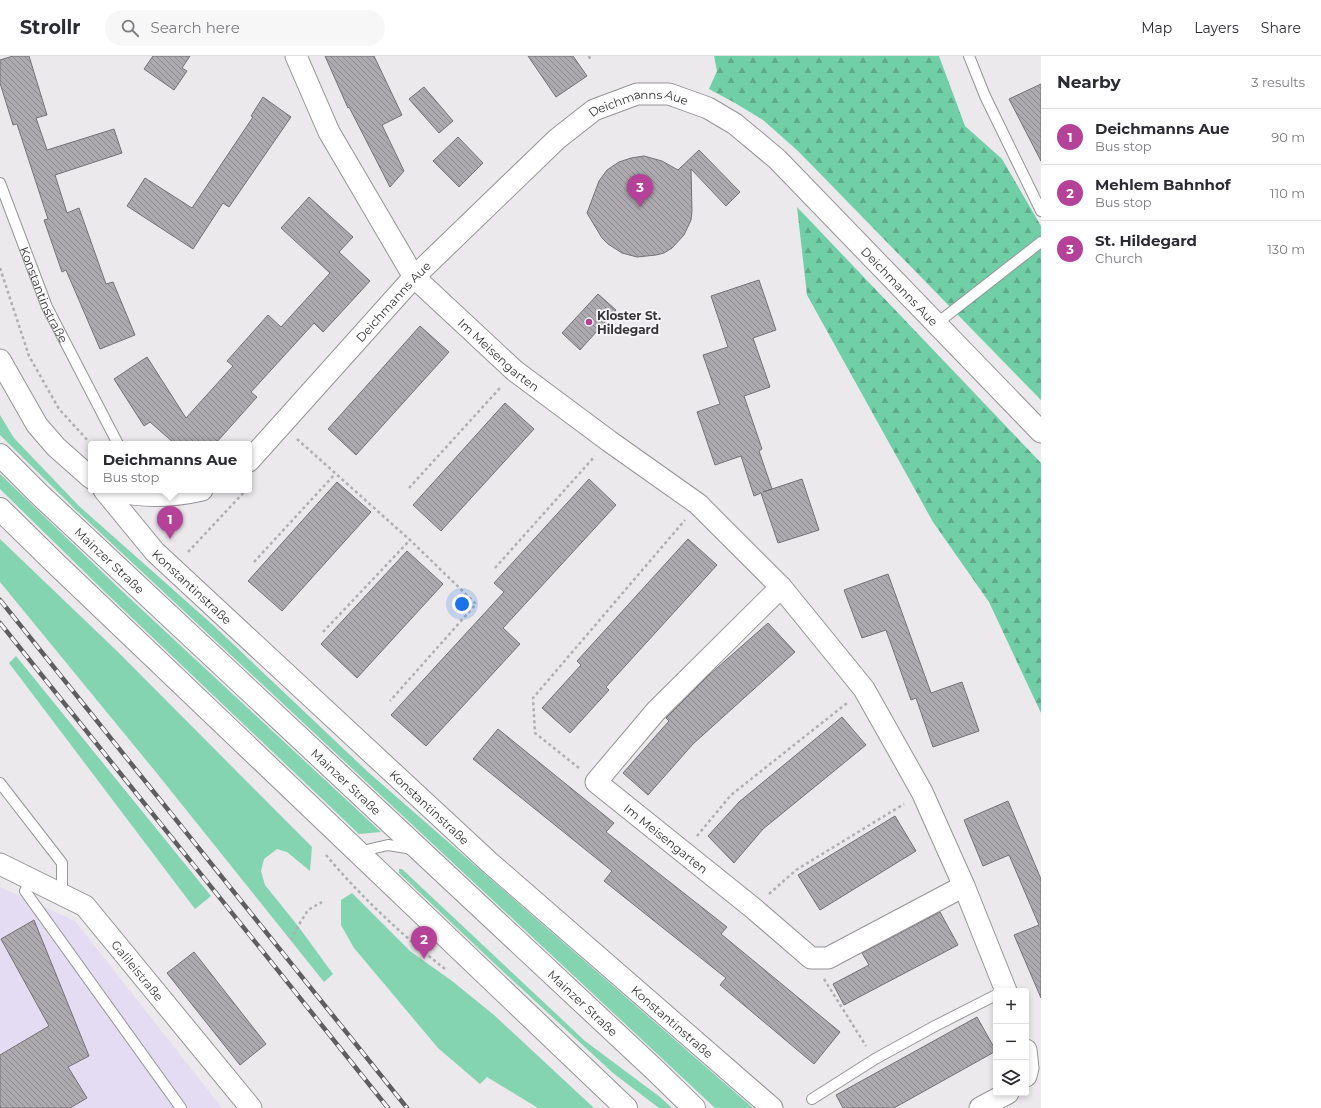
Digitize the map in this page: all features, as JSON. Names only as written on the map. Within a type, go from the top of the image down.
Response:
[{"type":"main road","name":"Mainzer Straße","points":[[0,455],[39,494],[694,1108]]},
{"type":"main road","points":[[0,509],[626,1108]]},
{"type":"street","name":"Im Meisengarten","points":[[296,56],[329,132],[414,277],[515,371],[609,441],[698,504],[781,587],[864,689],[922,792],[964,886],[1002,988]]},
{"type":"street","name":"Deichmanns Aue","points":[[252,458],[414,277],[557,139],[594,110],[637,94],[669,94],[708,108],[734,124],[777,159],[1041,432]]},
{"type":"street","points":[[0,360],[37,425],[56,447],[88,475]]},
{"type":"street","name":"Konstantinstraße","points":[[106,493],[155,552],[489,862],[772,1108]]},
{"type":"street","points":[[131,493],[147,496],[187,493]]},
{"type":"street","points":[[596,782],[656,711],[781,587]]},
{"type":"street","name":"Im Meisengarten","points":[[596,782],[684,851],[811,958]]},
{"type":"street","name":"Galileistraße","points":[[0,864],[85,906],[251,1108]]},
{"type":"street","points":[[811,958],[828,958],[964,886]]},
{"type":"street","points":[[980,1108],[1002,1096]]},
{"type":"lane","points":[[969,56],[985,96],[1041,211]]},
{"type":"lane","name":"Konstantinstraße","points":[[0,183],[47,307],[116,441]]},
{"type":"lane","points":[[936,324],[1041,242]]},
{"type":"lane","points":[[0,783],[62,862],[62,894]]},
{"type":"lane","points":[[357,852],[388,845],[419,850]]},
{"type":"lane","points":[[32,879],[25,891],[181,1108]]},
{"type":"lane","points":[[812,1099],[875,1059],[935,1026],[993,997]]},
{"type":"path","points":[[0,268],[29,356],[59,409],[88,441]]},
{"type":"path","points":[[409,488],[515,371]]},
{"type":"path","points":[[282,425],[410,540],[476,604],[390,701]]},
{"type":"path","points":[[495,568],[609,441]]},
{"type":"path","points":[[254,562],[335,474]]},
{"type":"path","points":[[185,556],[243,493]]},
{"type":"path","points":[[596,782],[535,733],[533,698],[698,504]]},
{"type":"path","points":[[323,632],[410,540]]},
{"type":"path","points":[[684,851],[731,795],[864,689]]},
{"type":"path","points":[[753,908],[796,870],[922,792]]},
{"type":"path","points":[[291,940],[308,910],[322,902]]},
{"type":"path","points":[[811,958],[869,1052]]},
{"type":"shaded area","points":[[0,887],[75,921],[222,1108],[0,1108]]},
{"type":"green space","points":[[714,56],[939,56],[965,126],[1002,159],[1041,226],[1041,400],[798,151],[763,120],[709,89],[717,71]]},
{"type":"green space","points":[[797,207],[1041,463],[1041,713],[989,602],[933,522],[807,295]]},
{"type":"green space","points":[[0,415],[14,438],[79,506],[213,625],[368,772],[753,1108],[715,1108],[76,510],[0,435]]},
{"type":"green space","points":[[0,474],[123,592],[381,832],[359,834],[106,593],[0,489]]},
{"type":"green space","points":[[0,539],[119,653],[312,847],[310,871],[287,852],[277,849],[264,859],[261,871],[265,885],[298,926],[333,974],[324,982],[155,771],[0,582]]},
{"type":"green space","points":[[16,656],[211,896],[195,909],[9,663]]},
{"type":"green space","points":[[399,869],[402,869],[585,1041],[660,1097],[672,1108],[659,1108],[613,1073],[399,873]]},
{"type":"green space","points":[[352,893],[410,951],[452,981],[494,1015],[594,1108],[538,1108],[487,1077],[480,1084],[438,1048],[354,948],[341,925],[341,900]]},
{"type":"building","points":[[13,56],[29,56],[47,115],[36,118],[47,150],[114,129],[122,153],[55,175],[67,213],[79,208],[106,284],[113,282],[135,335],[100,349],[66,270],[62,272],[44,220],[48,219],[17,124],[13,125],[0,83],[0,60]]},
{"type":"building","points":[[153,56],[190,56],[182,68],[187,71],[174,90],[144,69]]},
{"type":"building","points":[[325,56],[374,56],[402,115],[382,125],[404,171],[390,187],[349,107],[348,108]]},
{"type":"building","points":[[528,56],[573,56],[587,76],[556,97]]},
{"type":"building","points":[[1041,84],[1041,161],[1009,99]]},
{"type":"building","points":[[424,87],[453,121],[439,133],[409,99]]},
{"type":"building","points":[[263,97],[291,117],[229,207],[223,203],[193,249],[127,206],[145,178],[192,208],[253,117],[251,116]]},
{"type":"building","points":[[458,137],[483,163],[459,187],[433,161]]},
{"type":"building","points":[[699,150],[740,192],[726,206],[691,169],[691,220],[684,235],[672,248],[664,253],[637,257],[622,253],[602,238],[587,213],[599,181],[607,170],[619,162],[644,156],[662,161],[678,170]]},
{"type":"building","points":[[309,197],[353,237],[339,252],[370,281],[323,332],[314,323],[251,392],[257,397],[218,441],[172,441],[150,422],[144,426],[114,379],[147,357],[186,418],[233,366],[227,361],[268,315],[281,327],[330,273],[281,228]]},
{"type":"building","points":[[759,280],[776,330],[753,338],[770,387],[744,396],[762,449],[759,451],[772,489],[802,479],[819,530],[778,543],[761,493],[754,496],[741,456],[715,465],[697,412],[720,404],[703,355],[728,347],[711,296]]},
{"type":"building","name":"Kloster St. Hildegard","points":[[598,294],[616,310],[580,350],[562,333]]},
{"type":"building","points":[[420,326],[449,352],[356,455],[328,429]]},
{"type":"building","points":[[505,403],[534,429],[441,531],[413,505]]},
{"type":"building","points":[[589,479],[616,505],[503,628],[520,644],[426,746],[391,715],[504,592],[494,583]]},
{"type":"building","points":[[337,482],[371,512],[282,611],[248,581]]},
{"type":"building","points":[[688,539],[717,565],[606,687],[609,690],[570,733],[542,708],[581,665],[577,661]]},
{"type":"building","points":[[407,551],[443,584],[357,678],[321,644]]},
{"type":"building","points":[[888,574],[931,693],[962,682],[979,731],[933,747],[916,698],[911,700],[886,630],[862,638],[844,590]]},
{"type":"building","points":[[768,623],[795,652],[693,744],[648,795],[623,773],[669,721],[666,718],[709,675]]},
{"type":"building","points":[[842,717],[866,745],[763,829],[734,863],[708,836],[739,802]]},
{"type":"building","points":[[498,729],[614,823],[606,832],[727,927],[721,934],[840,1032],[814,1064],[720,985],[726,978],[604,881],[612,871],[473,759]]},
{"type":"building","points":[[1008,801],[1041,879],[1041,998],[1014,935],[1039,925],[1009,855],[983,866],[964,820]]},
{"type":"building","points":[[895,816],[916,851],[820,910],[798,875]]},
{"type":"building","points":[[940,912],[958,945],[844,1005],[833,984],[869,965],[862,953]]},
{"type":"building","points":[[34,920],[89,1056],[68,1067],[87,1098],[70,1108],[0,1108],[0,1055],[49,1026],[1,939]]},
{"type":"building","points":[[194,952],[266,1044],[240,1065],[167,973]]},
{"type":"building","points":[[977,1017],[993,1046],[993,1053],[894,1108],[843,1108],[836,1095]]},
{"type":"railway","points":[[0,600],[407,1108]]},
{"type":"railway","points":[[0,623],[388,1108]]},
{"type":"place","name":"St. Hildegard","points":[[640,207]]},
{"type":"place","name":"Kloster St. Hildegard","points":[[589,322]]},
{"type":"place","name":"Deichmanns Aue","points":[[170,539]]},
{"type":"place","name":"Mehlem Bahnhof","points":[[424,959]]}]
